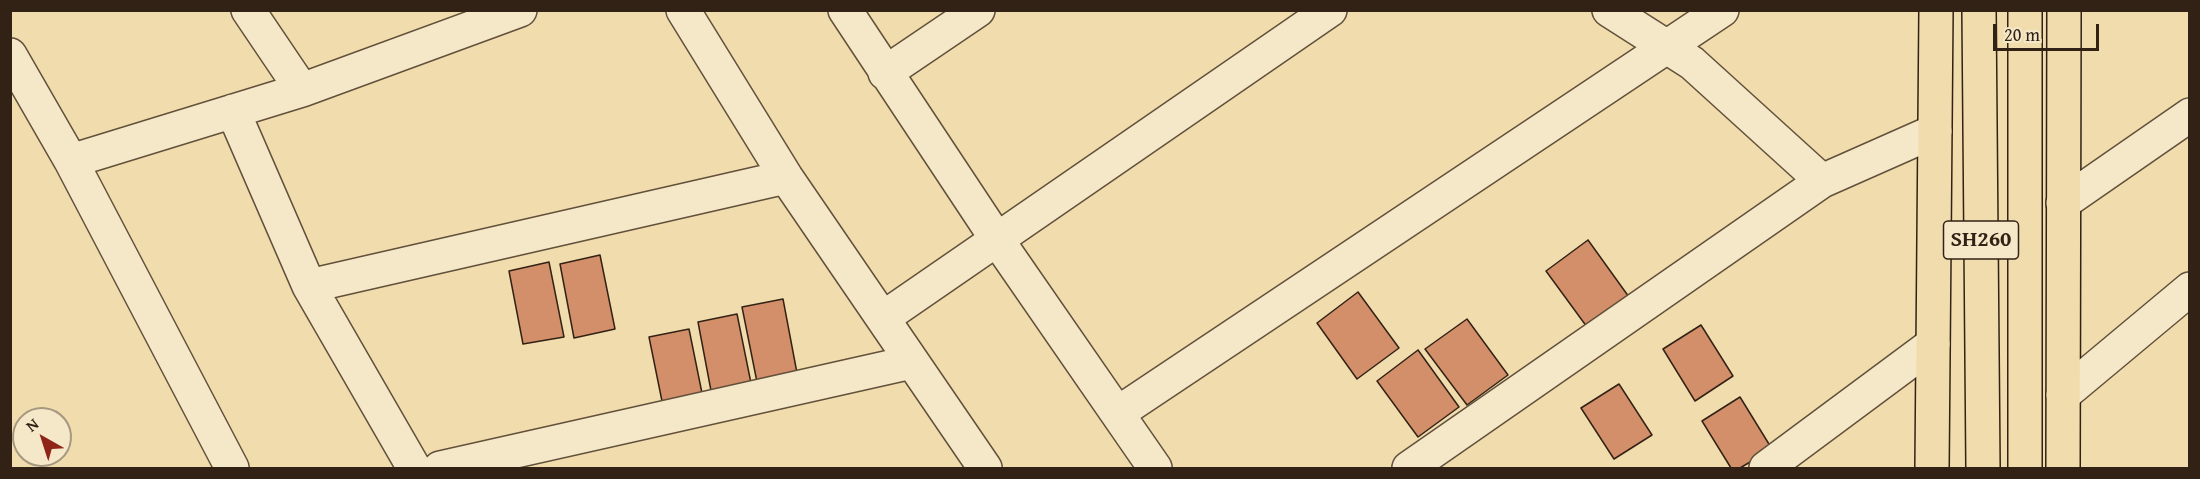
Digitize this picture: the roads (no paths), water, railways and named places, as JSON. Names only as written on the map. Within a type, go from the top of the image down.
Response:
[{"type":"main road","points":[[1932,468],[1936,10]]},
{"type":"main road","name":"SH260","points":[[1979,10],[1983,468]]},
{"type":"main road","name":"SH260","points":[[2025,10],[2025,468]]},
{"type":"main road","points":[[2063,468],[2064,10]]},
{"type":"street","points":[[248,10],[302,90]]},
{"type":"street","points":[[71,161],[302,90],[520,10]]},
{"type":"street","points":[[683,10],[786,177],[985,468]]},
{"type":"street","points":[[845,10],[998,241],[1155,468]]},
{"type":"street","points":[[885,73],[978,10]]},
{"type":"street","points":[[883,318],[998,241],[1330,10]]},
{"type":"street","points":[[1609,10],[1692,63],[1822,181]]},
{"type":"street","points":[[1118,413],[1722,10]]},
{"type":"street","points":[[10,55],[71,161],[232,468]]},
{"type":"street","points":[[233,111],[309,286],[414,468]]},
{"type":"street","points":[[2063,203],[2190,115]]},
{"type":"street","points":[[1409,468],[1822,181],[1935,130]]},
{"type":"street","points":[[309,286],[786,177]]},
{"type":"street","points":[[2063,395],[2190,289]]},
{"type":"street","points":[[1766,468],[1933,344]]},
{"type":"street","points":[[440,468],[912,362]]}]
